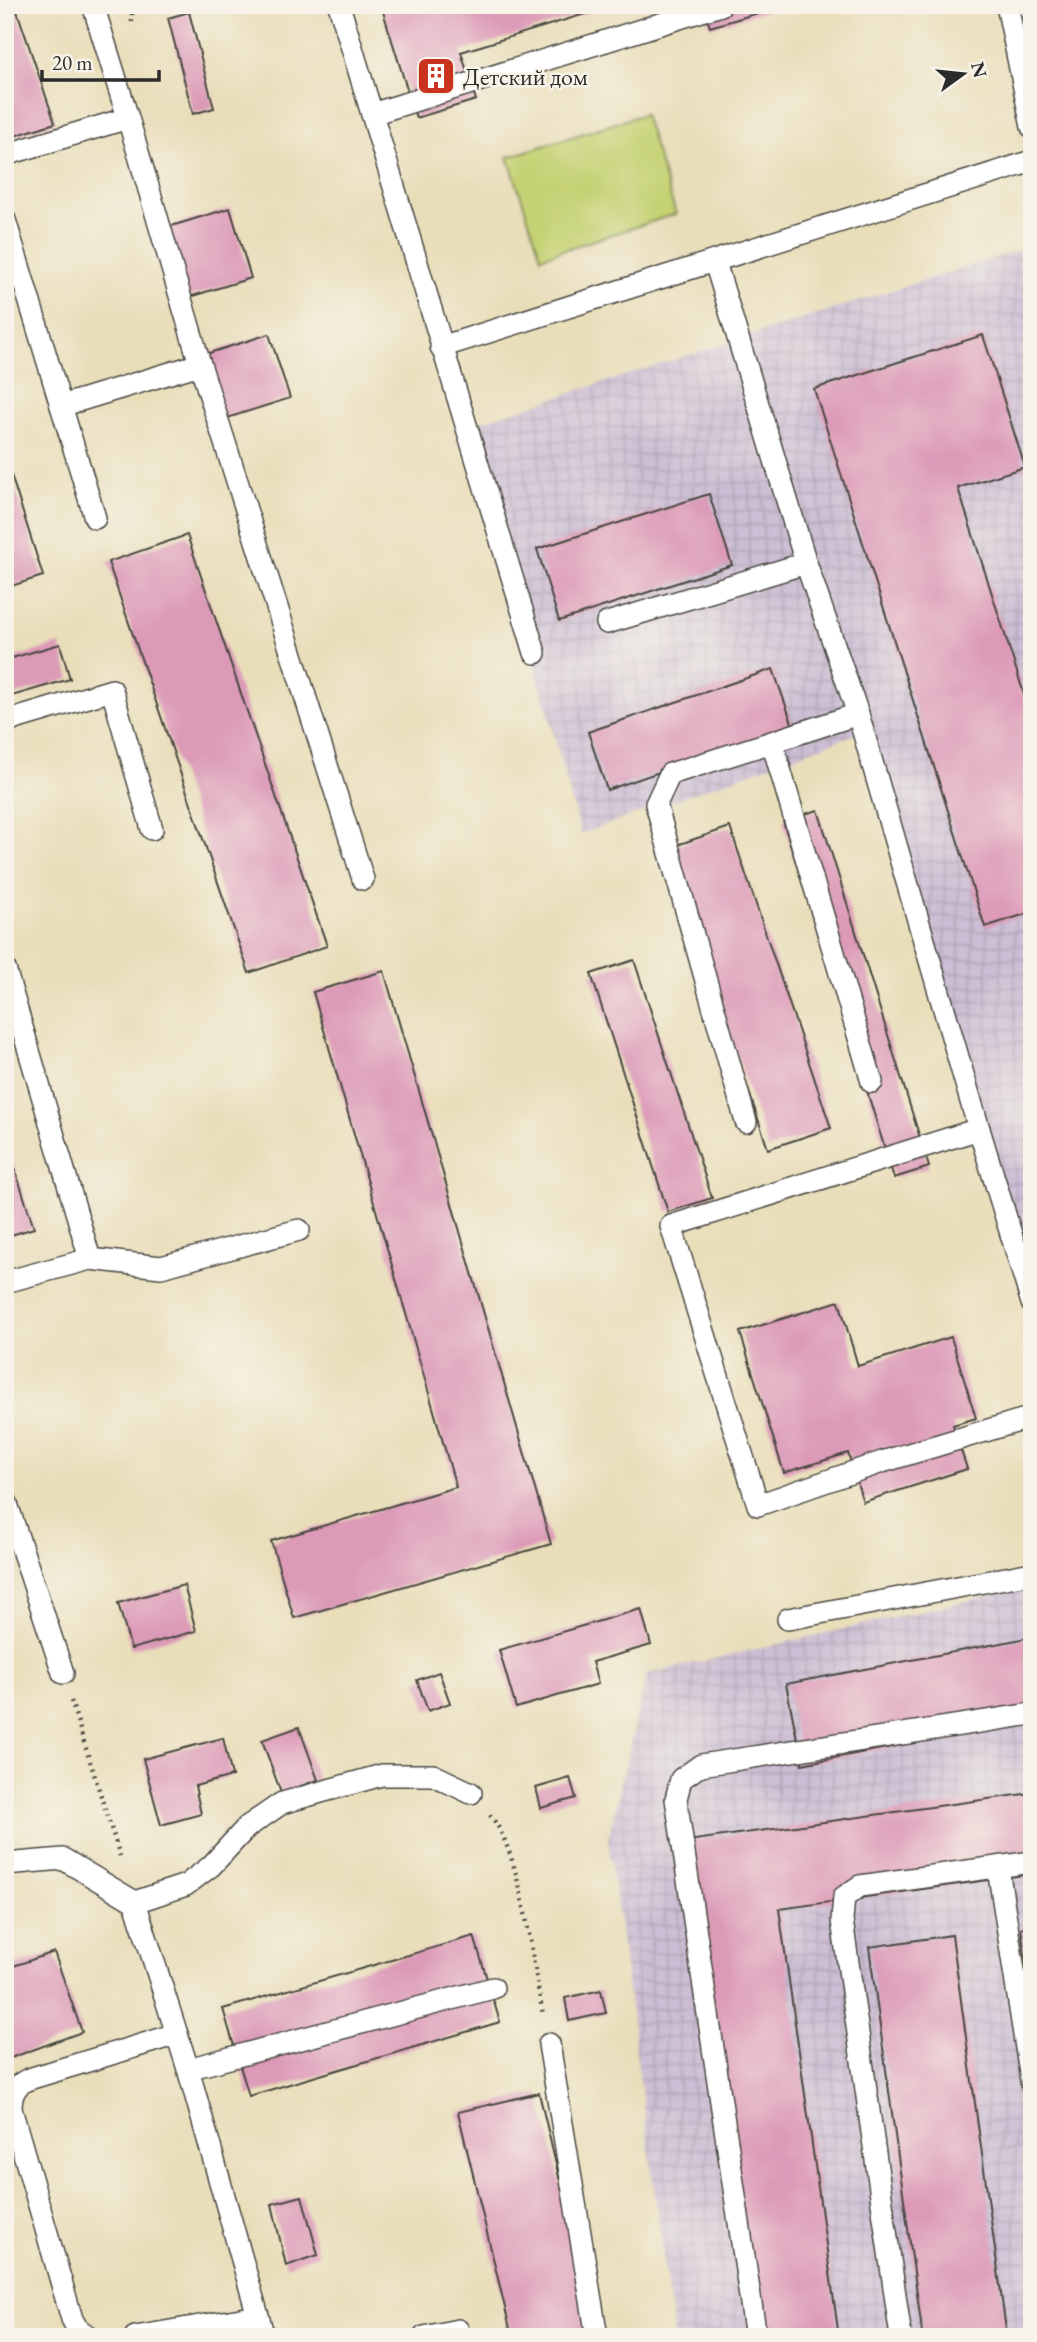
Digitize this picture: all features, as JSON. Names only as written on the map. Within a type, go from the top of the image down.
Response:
[{"type":"lane","points":[[93,5],[200,365],[363,879]]},
{"type":"lane","points":[[340,5],[535,653]]},
{"type":"lane","points":[[372,114],[721,5]]},
{"type":"lane","points":[[1007,5],[1032,127]]},
{"type":"lane","points":[[5,155],[128,118]]},
{"type":"lane","points":[[441,347],[1032,161]]},
{"type":"lane","points":[[5,220],[95,518]]},
{"type":"lane","points":[[715,262],[806,563],[858,714],[1032,1303]]},
{"type":"lane","points":[[61,406],[200,365]]},
{"type":"lane","points":[[607,623],[806,563]]},
{"type":"lane","points":[[5,722],[112,690],[152,829]]},
{"type":"lane","points":[[746,1122],[656,804],[670,774],[858,714]]},
{"type":"lane","points":[[772,742],[872,1082]]},
{"type":"lane","points":[[5,970],[90,1259]]},
{"type":"lane","points":[[979,1129],[671,1226],[758,1505],[882,1462],[1032,1417]]},
{"type":"lane","points":[[5,1282],[90,1259],[161,1267],[299,1230]]},
{"type":"lane","points":[[5,1498],[63,1673]]},
{"type":"lane","points":[[788,1619],[1032,1573]]},
{"type":"lane","points":[[756,2337],[676,1799],[681,1779],[701,1765],[1032,1714]]},
{"type":"lane","points":[[135,1902],[186,1885],[211,1866],[247,1827],[282,1802],[382,1775],[433,1775],[471,1793]]},
{"type":"lane","points":[[5,1864],[62,1859],[135,1902],[188,2069],[264,2337]]},
{"type":"lane","points":[[901,2337],[842,1920],[844,1897],[860,1886],[1032,1862]]},
{"type":"lane","points":[[998,1868],[1032,2086]]},
{"type":"lane","points":[[188,2069],[493,1987]]},
{"type":"lane","points":[[89,2337],[77,2328],[72,2319],[11,2109],[13,2093],[24,2081],[32,2078],[177,2034]]},
{"type":"lane","points":[[549,2044],[597,2337]]},
{"type":"lane","points":[[135,2337],[258,2316]]},
{"type":"lane","points":[[424,2337],[457,2330]]},
{"type":"path","points":[[63,1673],[135,1902]]},
{"type":"path","points":[[471,1793],[499,1826],[516,1872],[549,2044]]},
{"type":"shaded area","points":[[1012,5],[1032,5],[1032,74]]},
{"type":"shaded area","points":[[1032,246],[1032,1315],[864,731],[581,834],[470,425]]},
{"type":"shaded area","points":[[1032,1586],[1032,2337],[674,2337],[608,1839],[647,1674]]},
{"type":"green space","points":[[644,114],[676,214],[541,257],[508,157]]},
{"type":"building","points":[[5,5],[15,5],[55,123],[5,139]]},
{"type":"building","name":"Детский дом","points":[[381,5],[611,6],[461,52],[476,100],[416,118]]},
{"type":"building","points":[[703,5],[763,5],[765,11],[710,27]]},
{"type":"building","points":[[189,12],[214,108],[193,114],[168,18]]},
{"type":"building","points":[[230,208],[251,278],[186,298],[165,228]]},
{"type":"building","points":[[269,334],[290,398],[224,419],[203,355]]},
{"type":"building","points":[[983,335],[1025,467],[958,488],[1032,719],[1032,912],[985,927],[814,389]]},
{"type":"building","points":[[5,456],[43,576],[5,588]]},
{"type":"building","points":[[709,494],[732,565],[559,621],[537,549]]},
{"type":"building","points":[[187,535],[327,946],[249,973],[108,562]]},
{"type":"building","points":[[60,644],[70,679],[5,698],[5,660]]},
{"type":"building","points":[[773,669],[793,726],[607,790],[588,732]]},
{"type":"building","points":[[818,810],[929,1167],[894,1178],[783,821]]},
{"type":"building","points":[[730,827],[831,1128],[768,1149],[668,848]]},
{"type":"building","points":[[634,960],[712,1198],[668,1212],[591,974]]},
{"type":"building","points":[[384,971],[551,1544],[294,1618],[271,1541],[456,1487],[313,992]]},
{"type":"building","points":[[5,1138],[34,1228],[5,1237]]},
{"type":"building","points":[[839,1301],[858,1366],[951,1337],[976,1418],[953,1425],[967,1469],[863,1502],[848,1453],[784,1473],[740,1332]]},
{"type":"building","points":[[184,1585],[196,1631],[131,1649],[118,1603]]},
{"type":"building","points":[[641,1609],[651,1645],[592,1662],[598,1684],[516,1708],[499,1650]]},
{"type":"building","points":[[1032,1637],[1032,1720],[802,1764],[786,1684]]},
{"type":"building","points":[[439,1672],[450,1703],[428,1711],[417,1680]]},
{"type":"building","points":[[299,1727],[318,1780],[281,1793],[262,1740]]},
{"type":"building","points":[[223,1738],[232,1776],[195,1786],[201,1814],[161,1825],[143,1759]]},
{"type":"building","points":[[570,1778],[576,1798],[541,1808],[536,1788]]},
{"type":"building","points":[[1032,1793],[1032,1874],[779,1909],[839,2337],[757,2337],[687,1841]]},
{"type":"building","points":[[5,1798],[11,1819],[5,1820]]},
{"type":"building","points":[[1032,1926],[1032,1989],[1030,1989],[1021,1928]]},
{"type":"building","points":[[952,1935],[1007,2337],[923,2337],[869,1947]]},
{"type":"building","points":[[474,1936],[500,2022],[249,2096],[223,2009]]},
{"type":"building","points":[[54,1952],[82,2032],[5,2060],[5,1969]]},
{"type":"building","points":[[601,1990],[606,2013],[569,2021],[565,1998]]},
{"type":"building","points":[[539,2093],[597,2337],[512,2337],[458,2112]]},
{"type":"building","points":[[302,2196],[318,2255],[286,2266],[272,2204]]},
{"type":"place","name":"Детский дом","points":[[436,76]]}]
